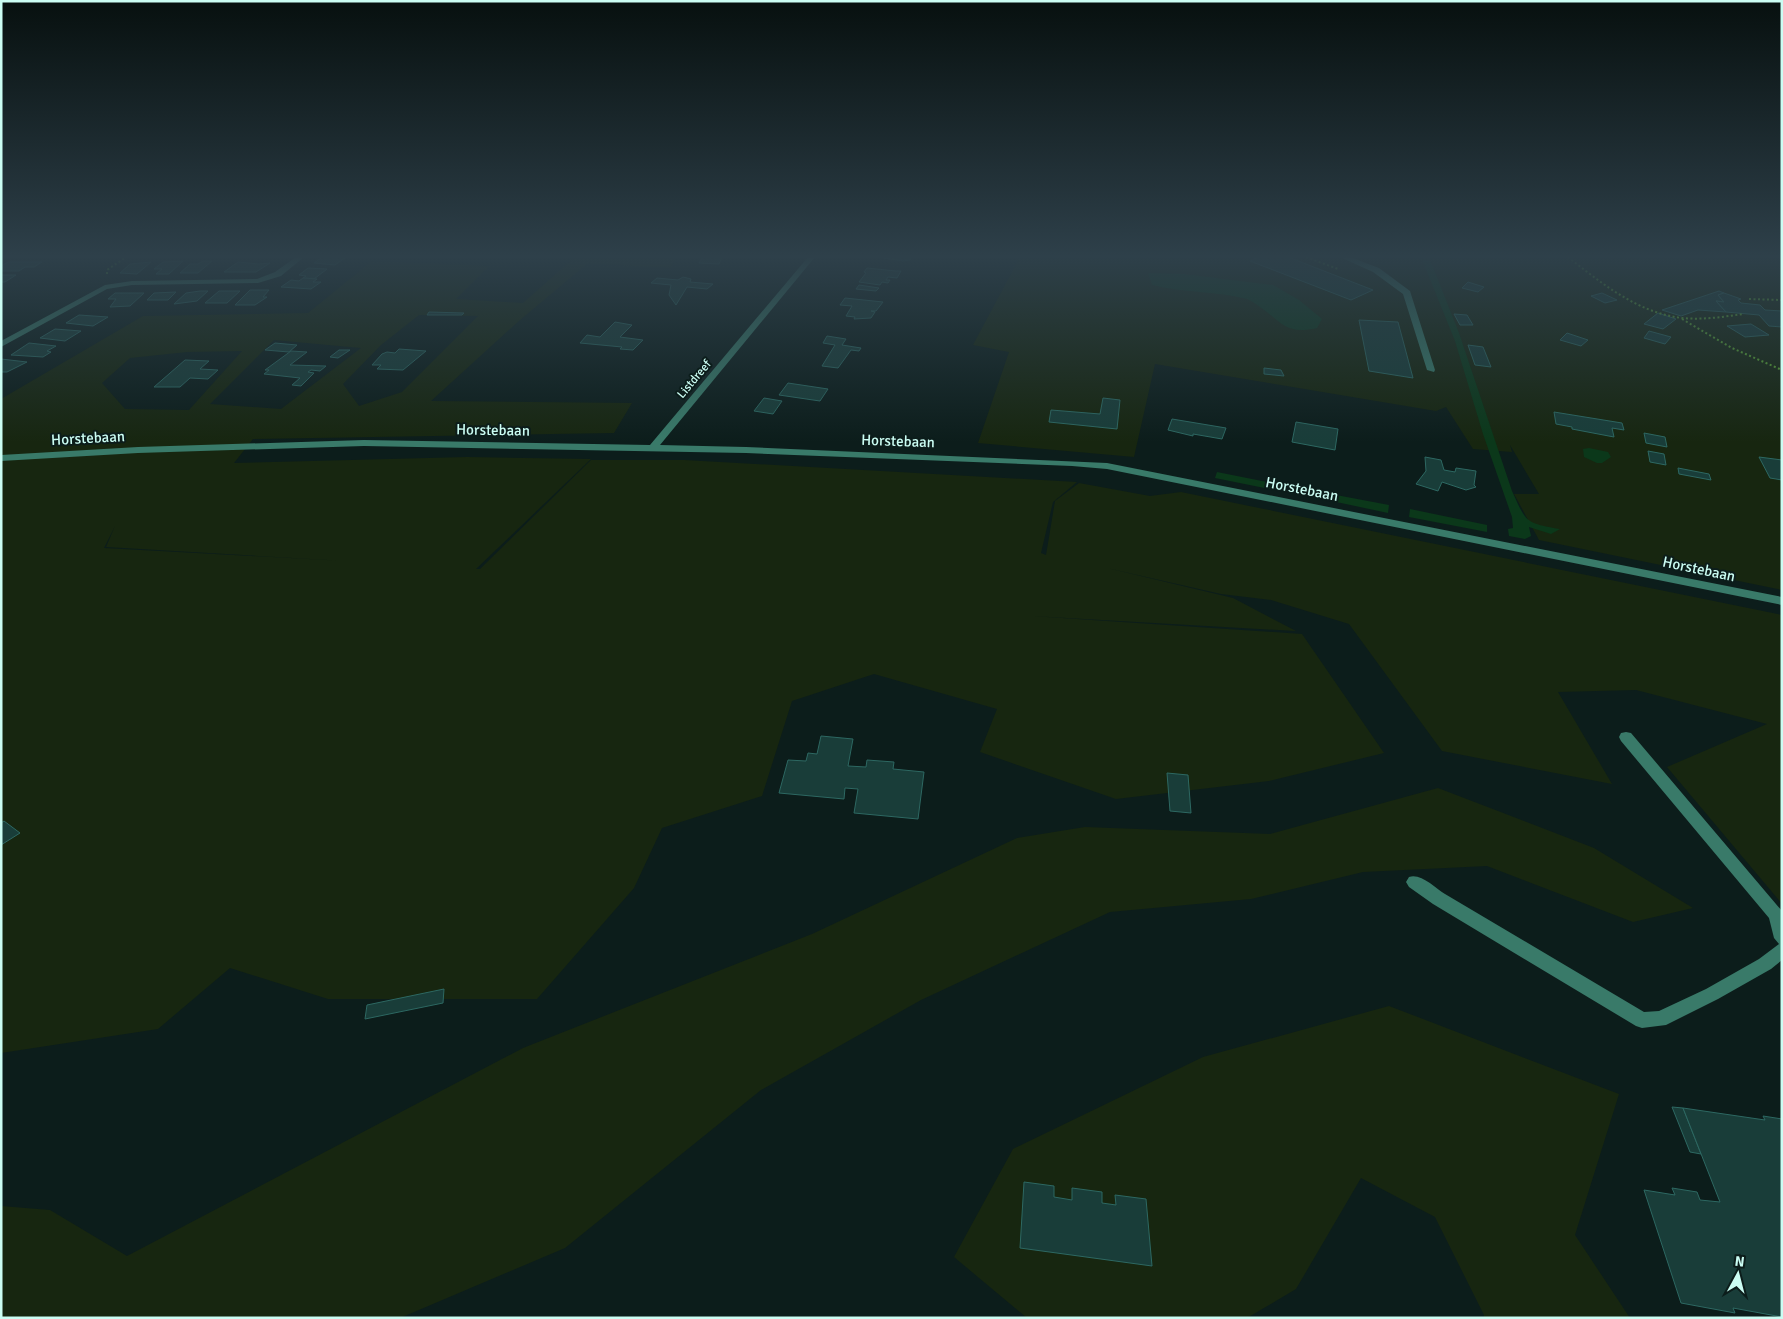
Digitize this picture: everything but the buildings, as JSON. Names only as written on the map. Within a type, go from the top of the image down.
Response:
[{"type":"street","points":[[1,345],[48,319]]},
{"type":"street","name":"Listdreef","points":[[653,448],[761,319]]},
{"type":"street","points":[[1415,319],[1431,370]]},
{"type":"street","name":"Horstebaan","points":[[1,458],[138,450],[364,443],[653,448],[1072,462],[1107,466],[1782,601]]},
{"type":"street","points":[[1626,737],[1776,915],[1782,938]]},
{"type":"street","points":[[1414,882],[1439,899],[1642,1020],[1660,1019],[1712,994],[1765,964],[1782,950]]},
{"type":"path","points":[[1682,319],[1732,348],[1782,370]]},
{"type":"shaded area","points":[[139,319],[414,319],[381,345],[343,384],[359,406],[402,392],[475,319],[522,319],[431,401],[632,403],[614,433],[253,439],[234,463],[467,457],[591,459],[476,569],[480,569],[591,460],[684,460],[1077,482],[1053,502],[1041,553],[1046,555],[1055,501],[1079,483],[1150,496],[1181,492],[1782,615],[1782,904],[1667,767],[1767,724],[1636,690],[1558,692],[1612,784],[1442,751],[1349,624],[1271,600],[1221,594],[1107,568],[1233,598],[1296,631],[1032,616],[1302,634],[1384,753],[1269,781],[1116,799],[980,752],[997,709],[874,674],[792,701],[762,796],[662,828],[634,888],[537,999],[328,999],[230,968],[158,1029],[1,1053],[1,399]],"holes":[[[274,340],[361,348],[281,409],[210,404]],[[242,351],[189,410],[125,409],[102,383],[130,358],[187,352]],[[115,526],[106,547],[345,561],[104,548]]]},
{"type":"shaded area","points":[[987,319],[1782,319],[1782,590],[1539,540],[1514,494],[1539,494],[1510,445],[1512,452],[1473,449],[1446,407],[1436,411],[1155,364],[1134,457],[978,443],[1009,352],[973,345]]},
{"type":"shaded area","points":[[1274,319],[1322,319],[1317,328],[1307,330],[1291,329]]},
{"type":"shaded area","points":[[1446,319],[1453,319],[1459,333],[1512,491],[1520,509],[1533,523],[1560,529],[1551,534],[1529,527],[1531,536],[1525,539],[1509,536],[1508,529],[1513,528],[1512,517],[1483,434],[1455,341]]},
{"type":"shaded area","points":[[1589,448],[1608,452],[1611,457],[1602,463],[1597,463],[1584,457],[1583,449]]},
{"type":"shaded area","points":[[1217,472],[1277,484],[1274,490],[1215,478]]},
{"type":"shaded area","points":[[1299,488],[1389,505],[1388,513],[1299,494],[1297,493]]},
{"type":"shaded area","points":[[1410,509],[1487,525],[1487,532],[1409,517]]},
{"type":"shaded area","points":[[1438,788],[1594,848],[1693,908],[1633,922],[1487,866],[1363,872],[1251,899],[1110,912],[921,1000],[761,1090],[565,1248],[400,1318],[1,1318],[1,1206],[50,1210],[127,1256],[523,1048],[812,934],[1017,838],[1085,827],[1270,834]]},
{"type":"shaded area","points":[[1389,1006],[1619,1094],[1575,1235],[1630,1318],[1484,1318],[1435,1217],[1361,1178],[1296,1289],[1247,1318],[1027,1318],[954,1257],[1013,1149],[1203,1057]]}]
